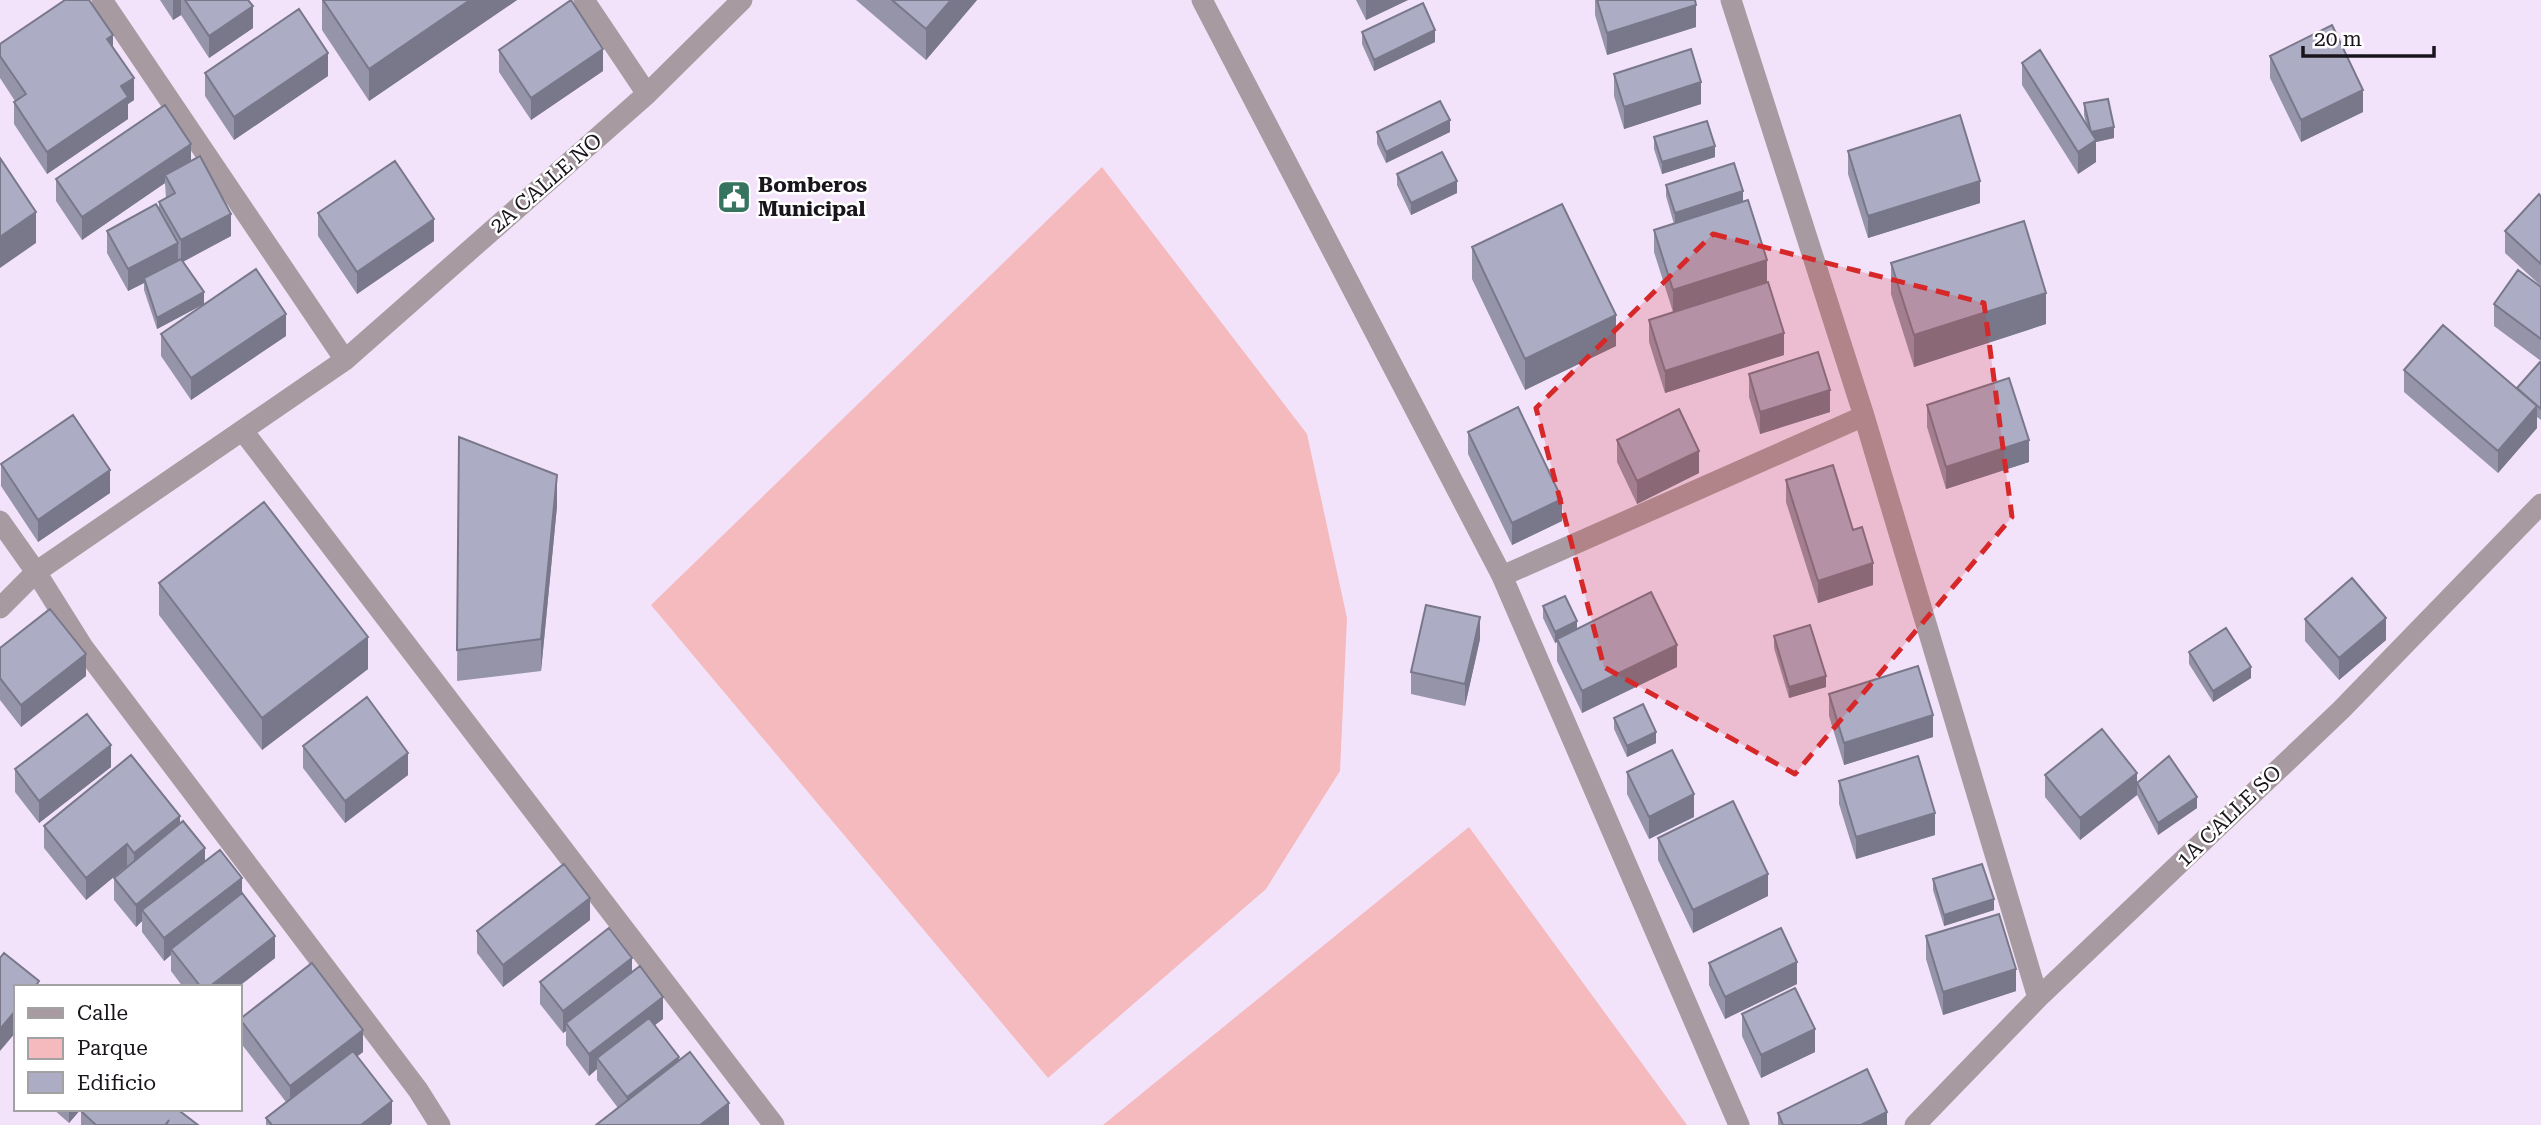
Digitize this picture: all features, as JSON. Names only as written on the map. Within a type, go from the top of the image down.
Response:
[{"type":"street","points":[[103,0],[345,360]]},
{"type":"street","points":[[584,0],[647,94]]},
{"type":"street","name":"2A CALLE NO","points":[[0,608],[36,572],[345,360],[647,94],[742,0]]},
{"type":"street","points":[[1202,0],[1502,576],[1739,1125]]},
{"type":"street","points":[[1731,0],[1864,416],[2038,998]]},
{"type":"street","points":[[1502,576],[1864,416]]},
{"type":"street","points":[[243,432],[774,1125]]},
{"type":"street","name":"1A CALLE SO","points":[[1915,1125],[2038,998],[2341,709],[2541,504]]},
{"type":"street","points":[[0,521],[83,647],[410,1080],[440,1125]]},
{"type":"highlighted area","points":[[1713,234],[1984,303],[2012,517],[1795,774],[1604,667],[1536,408]]},
{"type":"green space","points":[[1102,167],[1307,434],[1347,618],[1340,771],[1266,889],[1048,1078],[651,605]]},
{"type":"green space","points":[[1469,827],[1687,1125],[1103,1125]]},
{"type":"building","points":[[65,0],[89,0],[113,35],[107,39],[134,78],[121,86],[128,97],[47,152],[14,102],[26,94],[0,56],[0,44]]},
{"type":"building","points":[[185,0],[248,0],[253,6],[209,36]]},
{"type":"building","points":[[323,0],[470,0],[369,69]]},
{"type":"building","points":[[571,0],[603,49],[531,98],[499,50]]},
{"type":"building","points":[[892,0],[951,0],[926,29]]},
{"type":"building","points":[[1597,0],[1695,0],[1696,5],[1607,33]]},
{"type":"building","points":[[1423,3],[1435,30],[1374,60],[1362,32]]},
{"type":"building","points":[[299,9],[328,53],[234,117],[205,73]]},
{"type":"building","points":[[2332,25],[2363,90],[2301,120],[2270,56]]},
{"type":"building","points":[[1691,49],[1701,82],[1624,107],[1614,74]]},
{"type":"building","points":[[2040,50],[2096,140],[2078,152],[2022,63]]},
{"type":"building","points":[[2108,99],[2114,127],[2091,132],[2084,103]]},
{"type":"building","points":[[1440,101],[1450,120],[1386,152],[1377,132]]},
{"type":"building","points":[[165,105],[191,144],[82,217],[56,179]]},
{"type":"building","points":[[1960,115],[1980,181],[1868,216],[1848,151]]},
{"type":"building","points":[[1707,121],[1715,146],[1662,162],[1654,137]]},
{"type":"building","points":[[1442,152],[1457,181],[1411,203],[1397,174]]},
{"type":"building","points":[[200,156],[231,214],[181,240],[159,202],[175,193],[165,175]]},
{"type":"building","points":[[0,158],[36,212],[0,237]]},
{"type":"building","points":[[395,161],[434,219],[357,272],[318,213]]},
{"type":"building","points":[[1734,163],[1743,191],[1675,213],[1666,185]]},
{"type":"building","points":[[2539,194],[2541,197],[2541,264],[2505,231]]},
{"type":"building","points":[[1748,200],[1767,260],[1673,290],[1654,230]]},
{"type":"building","points":[[156,204],[178,243],[128,269],[107,231]]},
{"type":"building","points":[[1562,204],[1616,315],[1525,359],[1472,247]]},
{"type":"building","points":[[2024,221],[2046,293],[1914,335],[1891,263]]},
{"type":"building","points":[[181,259],[204,292],[157,318],[144,278]]},
{"type":"building","points":[[256,269],[286,314],[191,378],[161,334]]},
{"type":"building","points":[[2518,270],[2541,287],[2541,339],[2494,304]]},
{"type":"building","points":[[1768,282],[1784,333],[1665,371],[1649,320]]},
{"type":"building","points":[[2443,325],[2537,406],[2498,451],[2404,370]]},
{"type":"building","points":[[1818,352],[1830,390],[1760,412],[1749,374]]},
{"type":"building","points":[[2541,363],[2541,409],[2517,388]]},
{"type":"building","points":[[2009,378],[2029,440],[1946,467],[1927,405]]},
{"type":"building","points":[[1518,407],[1562,499],[1512,523],[1468,432]]},
{"type":"building","points":[[1679,409],[1699,451],[1637,481],[1617,440]]},
{"type":"building","points":[[73,415],[110,470],[38,520],[1,464]]},
{"type":"building","points":[[459,437],[557,475],[541,639],[457,650]]},
{"type":"building","points":[[1833,465],[1853,530],[1862,527],[1873,563],[1818,581],[1786,480]]},
{"type":"building","points":[[264,502],[368,637],[262,718],[159,583]]},
{"type":"building","points":[[2352,578],[2386,618],[2339,658],[2305,619]]},
{"type":"building","points":[[1651,592],[1677,645],[1582,691],[1557,639]]},
{"type":"building","points":[[1565,596],[1577,621],[1555,632],[1543,606]]},
{"type":"building","points":[[1426,605],[1480,617],[1465,684],[1411,672]]},
{"type":"building","points":[[50,609],[86,654],[21,705],[0,678],[0,648]]},
{"type":"building","points":[[1810,625],[1826,676],[1789,687],[1774,636]]},
{"type":"building","points":[[2226,628],[2251,667],[2213,691],[2189,652]]},
{"type":"building","points":[[1918,666],[1933,715],[1844,743],[1829,694]]},
{"type":"building","points":[[367,697],[408,753],[345,801],[303,746]]},
{"type":"building","points":[[1643,704],[1656,732],[1627,746],[1614,718]]},
{"type":"building","points":[[87,714],[111,745],[39,801],[15,769]]},
{"type":"building","points":[[2102,729],[2137,773],[2080,818],[2045,775]]},
{"type":"building","points":[[1672,750],[1694,794],[1649,817],[1627,772]]},
{"type":"building","points":[[131,755],[180,816],[134,853],[127,844],[86,878],[44,826]]},
{"type":"building","points":[[1918,756],[1935,813],[1856,837],[1839,781]]},
{"type":"building","points":[[2169,756],[2197,797],[2158,823],[2137,783]]},
{"type":"building","points":[[1733,801],[1768,874],[1693,910],[1658,838]]},
{"type":"building","points":[[183,821],[205,848],[136,905],[114,878]]},
{"type":"building","points":[[220,850],[242,878],[164,938],[142,910]]},
{"type":"building","points":[[564,864],[590,898],[503,965],[477,931]]},
{"type":"building","points":[[1982,864],[1994,899],[1944,915],[1933,879]]},
{"type":"building","points":[[242,893],[275,936],[212,985],[199,985],[171,949]]},
{"type":"building","points":[[1999,914],[2016,969],[1943,992],[1926,936]]},
{"type":"building","points":[[609,928],[632,958],[563,1011],[540,982]]},
{"type":"building","points":[[1781,928],[1797,962],[1725,997],[1709,963]]},
{"type":"building","points":[[4,953],[39,981],[36,985],[14,985],[14,1012],[0,1029],[0,958]]},
{"type":"building","points":[[312,963],[363,1030],[290,1086],[242,1022],[242,1017]]},
{"type":"building","points":[[640,966],[663,997],[589,1054],[566,1023]]},
{"type":"building","points":[[1795,988],[1815,1029],[1761,1055],[1742,1014]]},
{"type":"building","points":[[649,1018],[679,1057],[627,1097],[597,1058]]},
{"type":"building","points":[[353,1051],[392,1101],[361,1125],[272,1125],[266,1118]]},
{"type":"building","points":[[690,1052],[729,1103],[700,1125],[596,1125]]},
{"type":"building","points":[[1867,1069],[1887,1112],[1861,1125],[1783,1125],[1778,1113]]},
{"type":"building","points":[[81,1111],[180,1111],[198,1125],[166,1125],[169,1120],[165,1125],[96,1125]]},
{"type":"place","name":"Bomberos Municipal","points":[[734,197]]}]
